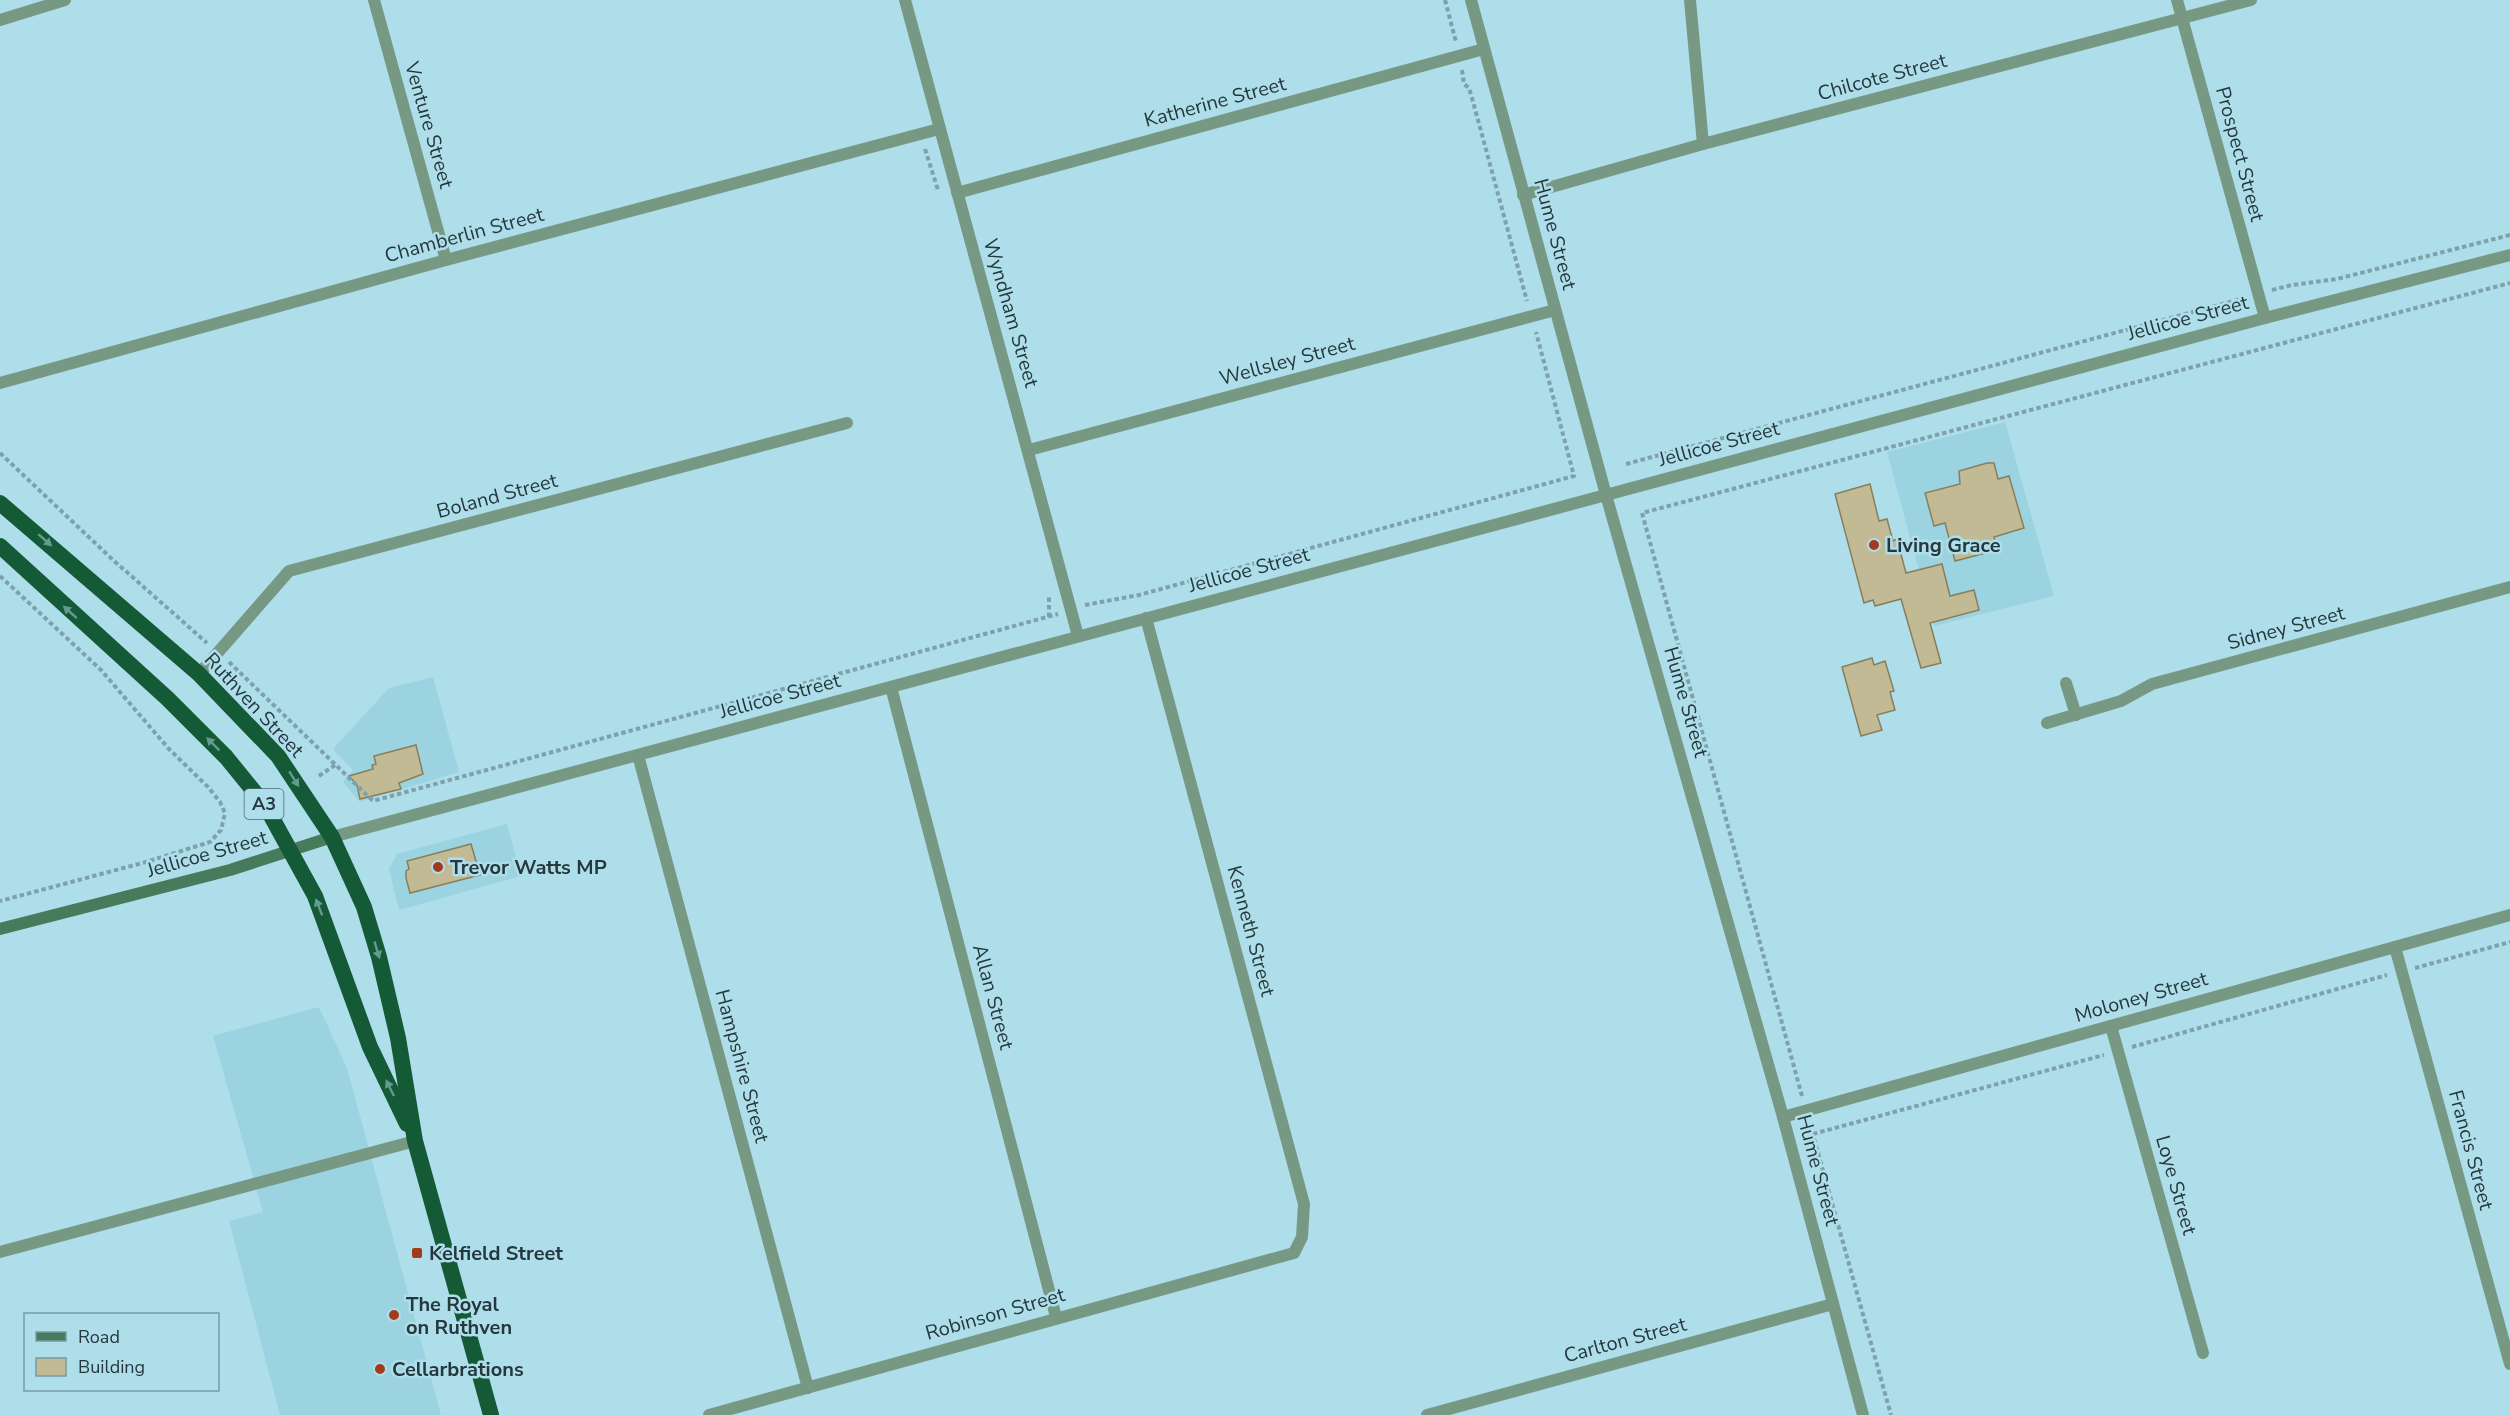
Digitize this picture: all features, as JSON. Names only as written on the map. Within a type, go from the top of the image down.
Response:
[{"type":"highway","name":"Ruthven Street","points":[[0,503],[199,674],[279,756],[332,837],[364,907],[379,957],[398,1038],[416,1141],[490,1415]]},
{"type":"highway","name":"Ruthven Street","points":[[4,553],[168,699],[226,757],[265,805],[317,901],[370,1047],[416,1141]]},
{"type":"main road","name":"Jellicoe Street","points":[[0,929],[230,870],[332,837]]},
{"type":"street","points":[[0,20],[65,0]]},
{"type":"street","name":"Venture Street","points":[[374,0],[446,260]]},
{"type":"street","name":"Wyndham Street","points":[[905,0],[1078,636]]},
{"type":"street","name":"Hume Street","points":[[1470,0],[1606,495],[1784,1117],[1863,1415]]},
{"type":"street","points":[[1690,0],[1703,144]]},
{"type":"street","name":"Prospect Street","points":[[2177,0],[2265,318]]},
{"type":"street","name":"Chilcote Street","points":[[1523,195],[1703,144],[2251,0]]},
{"type":"street","name":"Katherine Street","points":[[957,193],[1484,49]]},
{"type":"street","name":"Chamberlin Street","points":[[0,383],[446,260],[939,129]]},
{"type":"street","name":"Jellicoe Street","points":[[332,837],[2265,318],[2510,255]]},
{"type":"street","name":"Wellsley Street","points":[[1029,450],[1555,310]]},
{"type":"street","name":"Boland Street","points":[[199,674],[289,571],[847,423]]},
{"type":"street","name":"Sidney Street","points":[[2047,723],[2121,701],[2152,684],[2510,586]]},
{"type":"street","name":"Kenneth Street","points":[[1146,618],[1304,1204],[1302,1237],[1294,1253]]},
{"type":"street","points":[[2066,683],[2076,715]]},
{"type":"street","name":"Allan Street","points":[[891,687],[1056,1317]]},
{"type":"street","name":"Hampshire Street","points":[[638,755],[808,1388]]},
{"type":"street","name":"Moloney Street","points":[[1784,1117],[2510,915]]},
{"type":"street","name":"Francis Street","points":[[2396,947],[2510,1364]]},
{"type":"street","name":"Loye Street","points":[[2111,1026],[2204,1353]]},
{"type":"street","points":[[0,1252],[416,1141]]},
{"type":"street","name":"Robinson Street","points":[[709,1415],[1056,1317],[1294,1253]]},
{"type":"street","name":"Carlton Street","points":[[1427,1415],[1833,1304]]},
{"type":"path","points":[[0,453],[112,559],[218,653],[373,801],[1071,609],[1151,592],[1574,476],[1472,98],[1464,84],[1444,0]]},
{"type":"path","points":[[1626,464],[2292,285],[2337,279],[2510,235]]},
{"type":"path","points":[[1891,1415],[1642,513],[2510,283]]},
{"type":"path","points":[[0,576],[101,670],[169,749],[208,787],[220,802],[225,813],[221,830],[210,842],[146,862],[0,901]]},
{"type":"path","points":[[319,776],[335,765]]},
{"type":"path","points":[[1813,1134],[2510,942]]},
{"type":"shaded area","points":[[2005,422],[2054,596],[1934,626],[1887,452]]},
{"type":"shaded area","points":[[433,677],[459,772],[360,802],[343,782],[353,770],[333,749],[389,688]]},
{"type":"shaded area","points":[[507,824],[521,876],[399,910],[389,869],[397,854]]},
{"type":"shaded area","points":[[319,1007],[347,1068],[441,1415],[280,1415],[229,1221],[263,1212],[213,1036]]},
{"type":"building","points":[[1994,463],[1998,479],[2009,476],[2024,528],[1994,537],[1997,550],[1955,561],[1945,523],[1934,526],[1925,493],[1960,484],[1959,471]]},
{"type":"building","points":[[1870,484],[1879,521],[1887,519],[1893,541],[1897,539],[1906,573],[1942,564],[1950,596],[1974,590],[1979,610],[1930,623],[1941,663],[1921,668],[1901,599],[1875,606],[1873,600],[1864,603],[1835,494]]},
{"type":"building","points":[[1872,658],[1874,665],[1885,661],[1894,691],[1890,692],[1895,710],[1877,715],[1882,730],[1861,736],[1842,667]]},
{"type":"building","points":[[416,745],[423,774],[399,783],[401,789],[360,799],[357,785],[349,776],[373,769],[372,765],[376,764],[374,756]]},
{"type":"building","points":[[471,844],[480,875],[410,893],[406,878],[406,871],[409,869],[407,861]]},
{"type":"place","name":"Living Grace","points":[[1874,545]]},
{"type":"place","name":"Trevor Watts MP","points":[[438,867]]},
{"type":"place","name":"Kelfield Street","points":[[417,1253]]},
{"type":"place","name":"The Royal on Ruthven","points":[[394,1315]]},
{"type":"place","name":"Cellarbrations","points":[[380,1369]]}]
